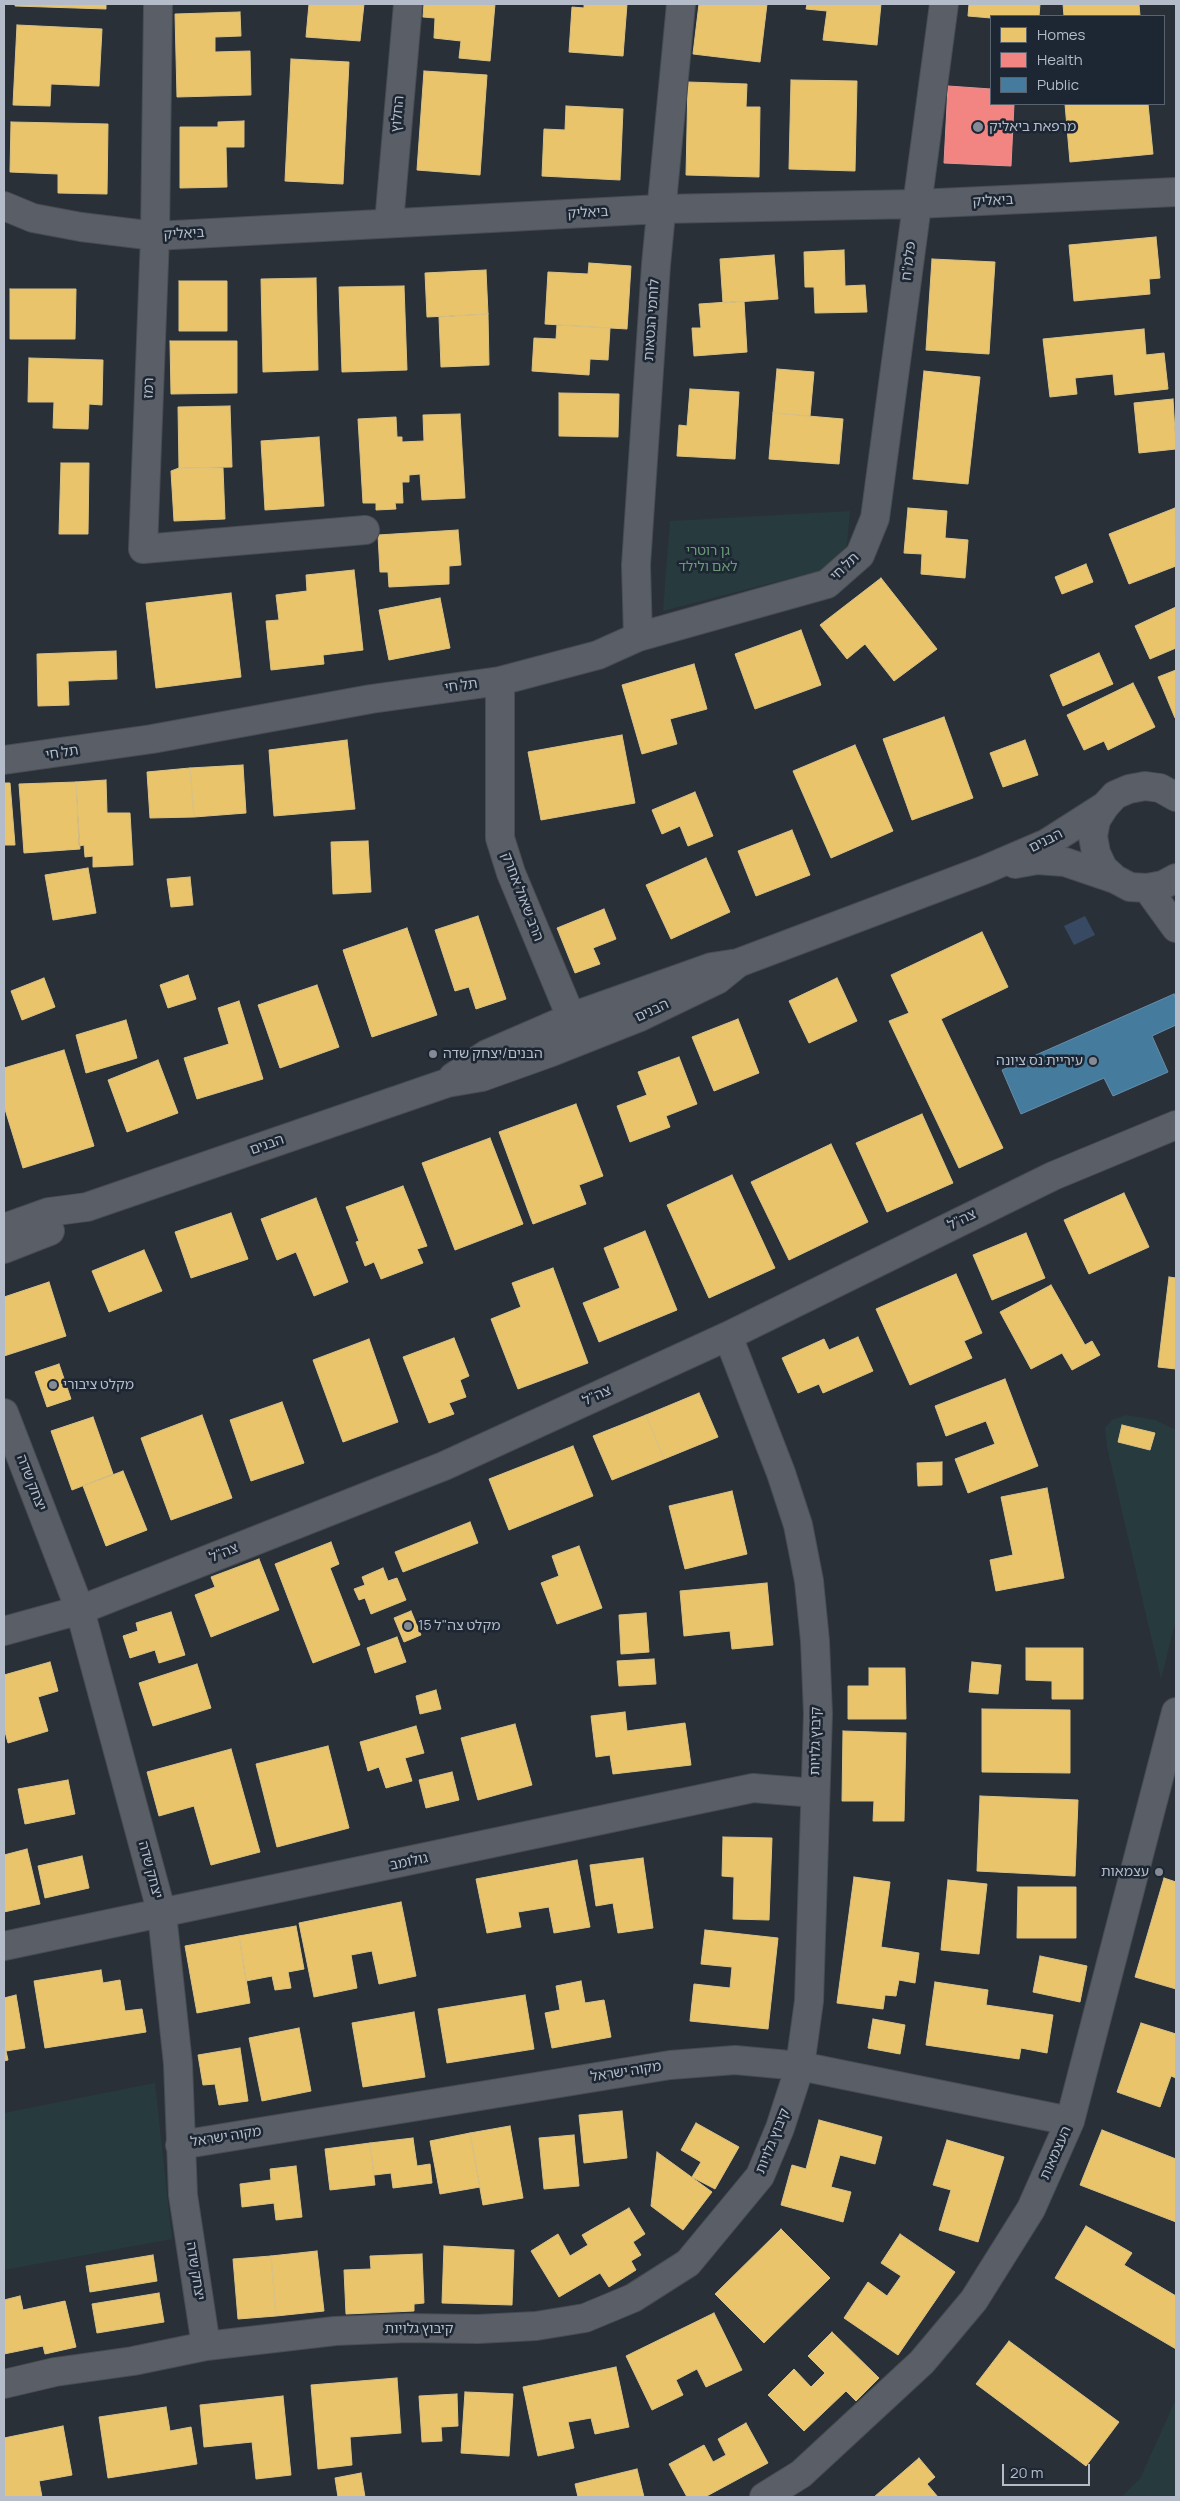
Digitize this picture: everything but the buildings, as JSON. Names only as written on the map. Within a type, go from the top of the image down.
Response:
[{"type":"street","name":"רמז","points":[[158,4],[155,236],[143,549],[365,530]]},
{"type":"street","name":"החלוץ","points":[[389,223],[408,4]]},
{"type":"street","name":"לוחמי הגטאות","points":[[638,637],[636,565],[660,209],[681,4]]},
{"type":"street","name":"פלמ\"ח","points":[[875,518],[944,4]]},
{"type":"street","name":"ביאליק","points":[[4,206],[33,218],[81,227],[155,236],[660,209],[916,204],[1176,192]]},
{"type":"street","name":"תל חי","points":[[4,760],[152,739],[371,699],[500,681],[598,655],[638,637],[827,584],[860,555],[875,518]]},
{"type":"street","name":"הרב שאול אחרק","points":[[500,681],[500,838],[511,872],[571,1017]]},
{"type":"street","name":"הבנים","points":[[447,1083],[487,1054],[571,1017],[712,967],[738,963],[984,870],[1046,843],[1104,806],[1115,795],[1144,786],[1171,790]]},
{"type":"street","points":[[1104,806],[1096,820],[1093,836],[1096,853],[1103,868],[1115,879]]},
{"type":"street","name":"הבנים","points":[[984,870],[1036,860],[1066,862],[1130,886],[1147,888]]},
{"type":"street","points":[[1176,878],[1163,885],[1147,888],[1176,928]]},
{"type":"street","name":"הבנים","points":[[4,1228],[49,1212],[87,1207],[447,1083],[482,1077],[640,1017],[716,980],[738,963]]},
{"type":"street","name":"צה\"ל","points":[[4,1631],[80,1610],[444,1466],[728,1336],[1053,1176],[1176,1124]]},
{"type":"street","name":"הבנים","points":[[4,1249],[50,1231],[87,1207]]},
{"type":"street","name":"קיבוץ גלויות","points":[[4,2384],[55,2372],[133,2361],[206,2346],[335,2331],[407,2328],[478,2330],[536,2326],[586,2318],[633,2298],[688,2263],[760,2176],[780,2128],[800,2066],[809,2001],[818,1714],[815,1641],[809,1580],[798,1524],[781,1473],[728,1336]]},
{"type":"street","name":"יצחק שדה","points":[[4,1413],[80,1610],[162,1914],[178,2064],[183,2195],[206,2346]]},
{"type":"street","name":"העצמאות","points":[[764,2497],[801,2474],[922,2362],[974,2300],[1031,2209],[1070,2121],[1176,1712]]},
{"type":"street","name":"גולומב","points":[[4,1946],[754,1788],[815,1794]]},
{"type":"street","name":"מקוה ישראל","points":[[180,2145],[670,2065],[735,2060],[800,2066],[1070,2121]]},
{"type":"green space","name":"גן רוטרי לאם ולילד","points":[[850,511],[845,564],[663,611],[670,521]]},
{"type":"green space","points":[[1126,1415],[1155,1420],[1176,1430],[1176,1620],[1161,1679],[1107,1447],[1105,1428],[1112,1420]]},
{"type":"green space","points":[[155,2083],[172,2239],[4,2270],[4,2113]]},
{"type":"green space","points":[[1176,2399],[1176,2497],[1121,2497],[1140,2479]]},
{"type":"water","points":[[1085,916],[1095,935],[1074,945],[1064,926]]},
{"type":"place","name":"מרפאת ביאליק","points":[[978,127]]},
{"type":"place","name":"הבנים/יצחק שדה","points":[[433,1054]]},
{"type":"place","name":"עיריית נס ציונה","points":[[1093,1061]]},
{"type":"place","name":"מקלט ציבורי","points":[[53,1385]]},
{"type":"place","name":"מקלט צה\"ל 15","points":[[408,1626]]},
{"type":"place","name":"עצמאות","points":[[1159,1872]]}]
